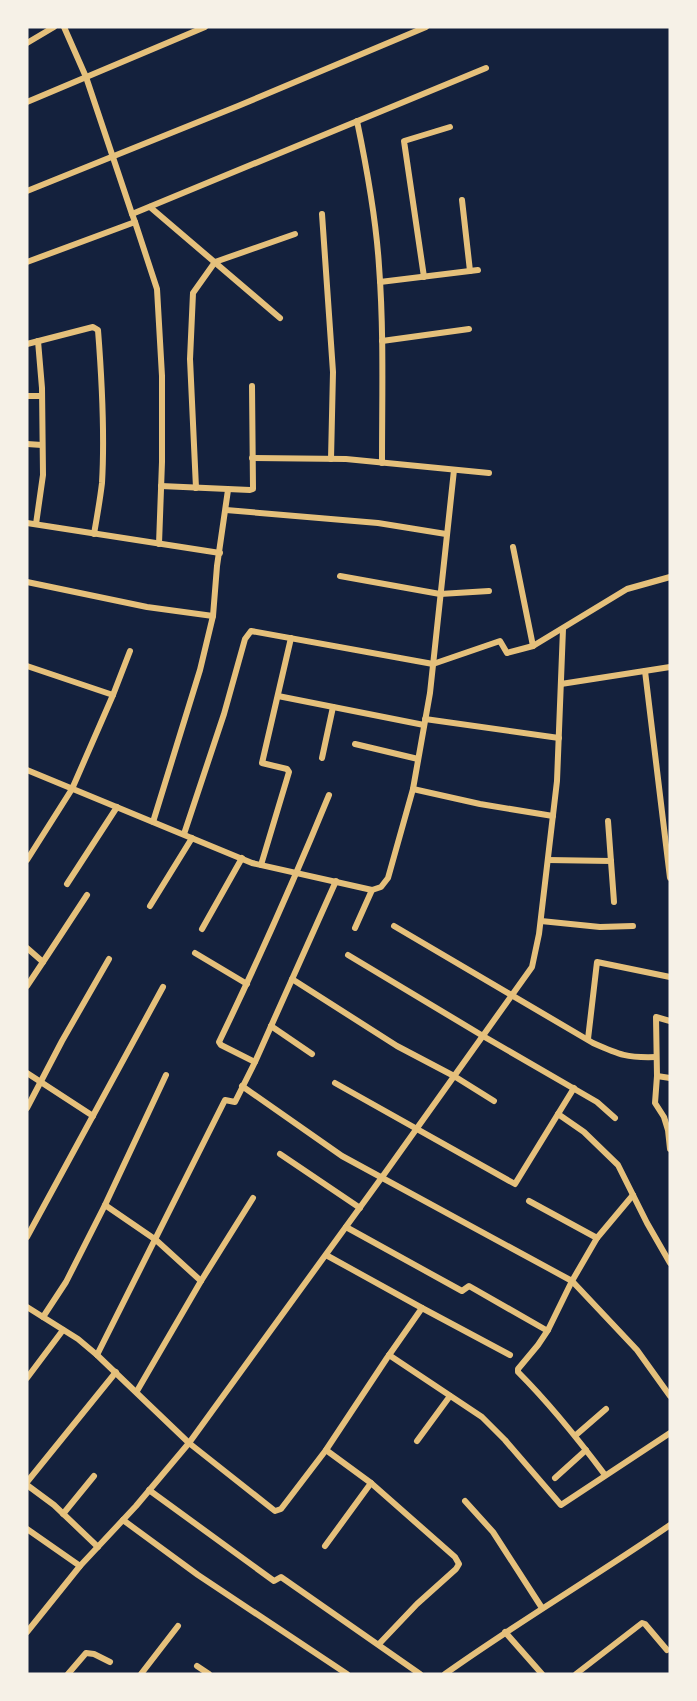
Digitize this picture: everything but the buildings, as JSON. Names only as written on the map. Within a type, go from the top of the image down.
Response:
[{"type":"street","points":[[27,43],[54,27]]},
{"type":"street","points":[[64,27],[86,77],[157,289],[162,376],[159,544]]},
{"type":"street","points":[[27,102],[205,27]]},
{"type":"street","points":[[27,191],[426,27]]},
{"type":"street","points":[[132,214],[486,68]]},
{"type":"street","points":[[357,121],[370,180],[380,282],[382,463]]},
{"type":"street","points":[[424,277],[404,141],[450,127]]},
{"type":"street","points":[[462,200],[470,272]]},
{"type":"street","points":[[150,207],[280,318]]},
{"type":"street","points":[[322,214],[333,372],[331,459]]},
{"type":"street","points":[[27,262],[135,222]]},
{"type":"street","points":[[196,488],[190,359],[193,293],[215,262],[295,234]]},
{"type":"street","points":[[380,282],[478,270]]},
{"type":"street","points":[[27,344],[93,327],[98,330],[103,437],[102,485],[94,534]]},
{"type":"street","points":[[382,341],[469,329]]},
{"type":"street","points":[[36,524],[43,475],[42,396],[38,341]]},
{"type":"street","points":[[161,486],[228,490],[253,489],[252,386]]},
{"type":"street","points":[[27,396],[42,396]]},
{"type":"street","points":[[27,444],[42,445]]},
{"type":"street","points":[[252,458],[331,459],[489,473]]},
{"type":"street","points":[[27,770],[261,865],[372,890],[381,886],[388,878],[413,789],[430,693],[454,470]]},
{"type":"street","points":[[153,822],[200,670],[213,616],[228,490]]},
{"type":"street","points":[[226,510],[378,523],[446,534]]},
{"type":"street","points":[[27,523],[220,553]]},
{"type":"street","points":[[513,548],[533,646]]},
{"type":"street","points":[[340,576],[440,594],[489,591]]},
{"type":"street","points":[[184,834],[224,714],[245,639],[251,631],[433,664],[500,640],[507,653],[533,646],[627,589],[670,577]]},
{"type":"street","points":[[27,582],[147,607],[213,616]]},
{"type":"street","points":[[27,1632],[80,1566],[189,1443],[532,967],[541,921],[557,781],[563,629]]},
{"type":"street","points":[[261,865],[289,772],[287,769],[262,763],[291,638]]},
{"type":"street","points":[[27,860],[72,789],[130,651]]},
{"type":"street","points":[[27,666],[113,695]]},
{"type":"street","points":[[561,684],[670,667]]},
{"type":"street","points":[[645,671],[670,878]]},
{"type":"street","points":[[278,696],[424,722],[559,738]]},
{"type":"street","points":[[322,759],[333,707]]},
{"type":"street","points":[[355,744],[418,759]]},
{"type":"street","points":[[413,789],[480,804],[553,816]]},
{"type":"street","points":[[255,1062],[219,1044],[297,873],[329,795]]},
{"type":"street","points":[[67,884],[117,807]]},
{"type":"street","points":[[608,821],[614,902]]},
{"type":"street","points":[[150,906],[192,838]]},
{"type":"street","points":[[202,929],[242,858]]},
{"type":"street","points":[[548,860],[611,861]]},
{"type":"street","points":[[97,1355],[225,1100],[235,1102],[336,881]]},
{"type":"street","points":[[355,928],[372,890]]},
{"type":"street","points":[[27,986],[87,896]]},
{"type":"street","points":[[541,921],[600,927],[633,926]]},
{"type":"street","points":[[394,926],[588,1039],[620,1055],[637,1058],[656,1057]]},
{"type":"street","points":[[27,948],[43,962]]},
{"type":"street","points":[[195,954],[247,984]]},
{"type":"street","points":[[348,955],[597,1102],[615,1118]]},
{"type":"street","points":[[27,1108],[62,1041],[109,960]]},
{"type":"street","points":[[588,1039],[597,962],[670,978]]},
{"type":"street","points":[[292,979],[397,1046],[454,1076],[494,1101]]},
{"type":"street","points":[[27,1237],[163,987]]},
{"type":"street","points":[[670,1021],[656,1017],[655,1103],[664,1117],[670,1149]]},
{"type":"street","points":[[271,1026],[312,1054]]},
{"type":"street","points":[[27,1073],[93,1116]]},
{"type":"street","points":[[43,1317],[66,1282],[105,1205],[165,1075]]},
{"type":"street","points":[[657,1076],[670,1078]]},
{"type":"street","points":[[334,1083],[515,1184],[574,1088]]},
{"type":"street","points":[[243,1086],[342,1156],[383,1176],[572,1281],[637,1350],[670,1396]]},
{"type":"street","points":[[558,1113],[584,1132],[618,1164],[670,1263]]},
{"type":"street","points":[[280,1154],[360,1208]]},
{"type":"street","points":[[605,1475],[576,1435],[550,1404],[518,1372],[518,1369],[548,1330],[572,1281],[597,1238],[633,1195]]},
{"type":"street","points":[[137,1391],[201,1281],[253,1198]]},
{"type":"street","points":[[529,1201],[597,1238]]},
{"type":"street","points":[[105,1205],[156,1240],[201,1281]]},
{"type":"street","points":[[346,1227],[462,1291],[469,1286],[548,1330]]},
{"type":"street","points":[[326,1255],[510,1356]]},
{"type":"street","points":[[27,1307],[97,1355],[189,1443],[275,1511],[278,1511],[326,1450],[422,1308]]},
{"type":"street","points":[[27,1378],[63,1330]]},
{"type":"street","points":[[389,1355],[482,1417],[561,1505],[670,1434]]},
{"type":"street","points":[[98,1547],[27,1483],[116,1372]]},
{"type":"street","points":[[417,1441],[450,1396]]},
{"type":"street","points":[[576,1435],[606,1409]]},
{"type":"street","points":[[326,1450],[371,1483],[455,1557],[459,1564],[379,1644]]},
{"type":"street","points":[[555,1478],[586,1450]]},
{"type":"street","points":[[63,1514],[94,1476]]},
{"type":"street","points":[[325,1546],[371,1483]]},
{"type":"street","points":[[149,1490],[274,1581],[281,1577],[420,1674]]},
{"type":"street","points":[[465,1501],[493,1532],[542,1608]]},
{"type":"street","points":[[123,1520],[198,1575],[347,1674]]},
{"type":"street","points":[[445,1674],[505,1632],[670,1525]]},
{"type":"street","points":[[27,1529],[80,1566]]},
{"type":"street","points":[[576,1674],[642,1623],[667,1650]]},
{"type":"street","points":[[141,1674],[178,1626]]},
{"type":"street","points":[[505,1632],[542,1674]]},
{"type":"street","points":[[68,1674],[86,1653],[94,1653],[110,1662]]},
{"type":"street","points":[[197,1666],[209,1674]]}]
